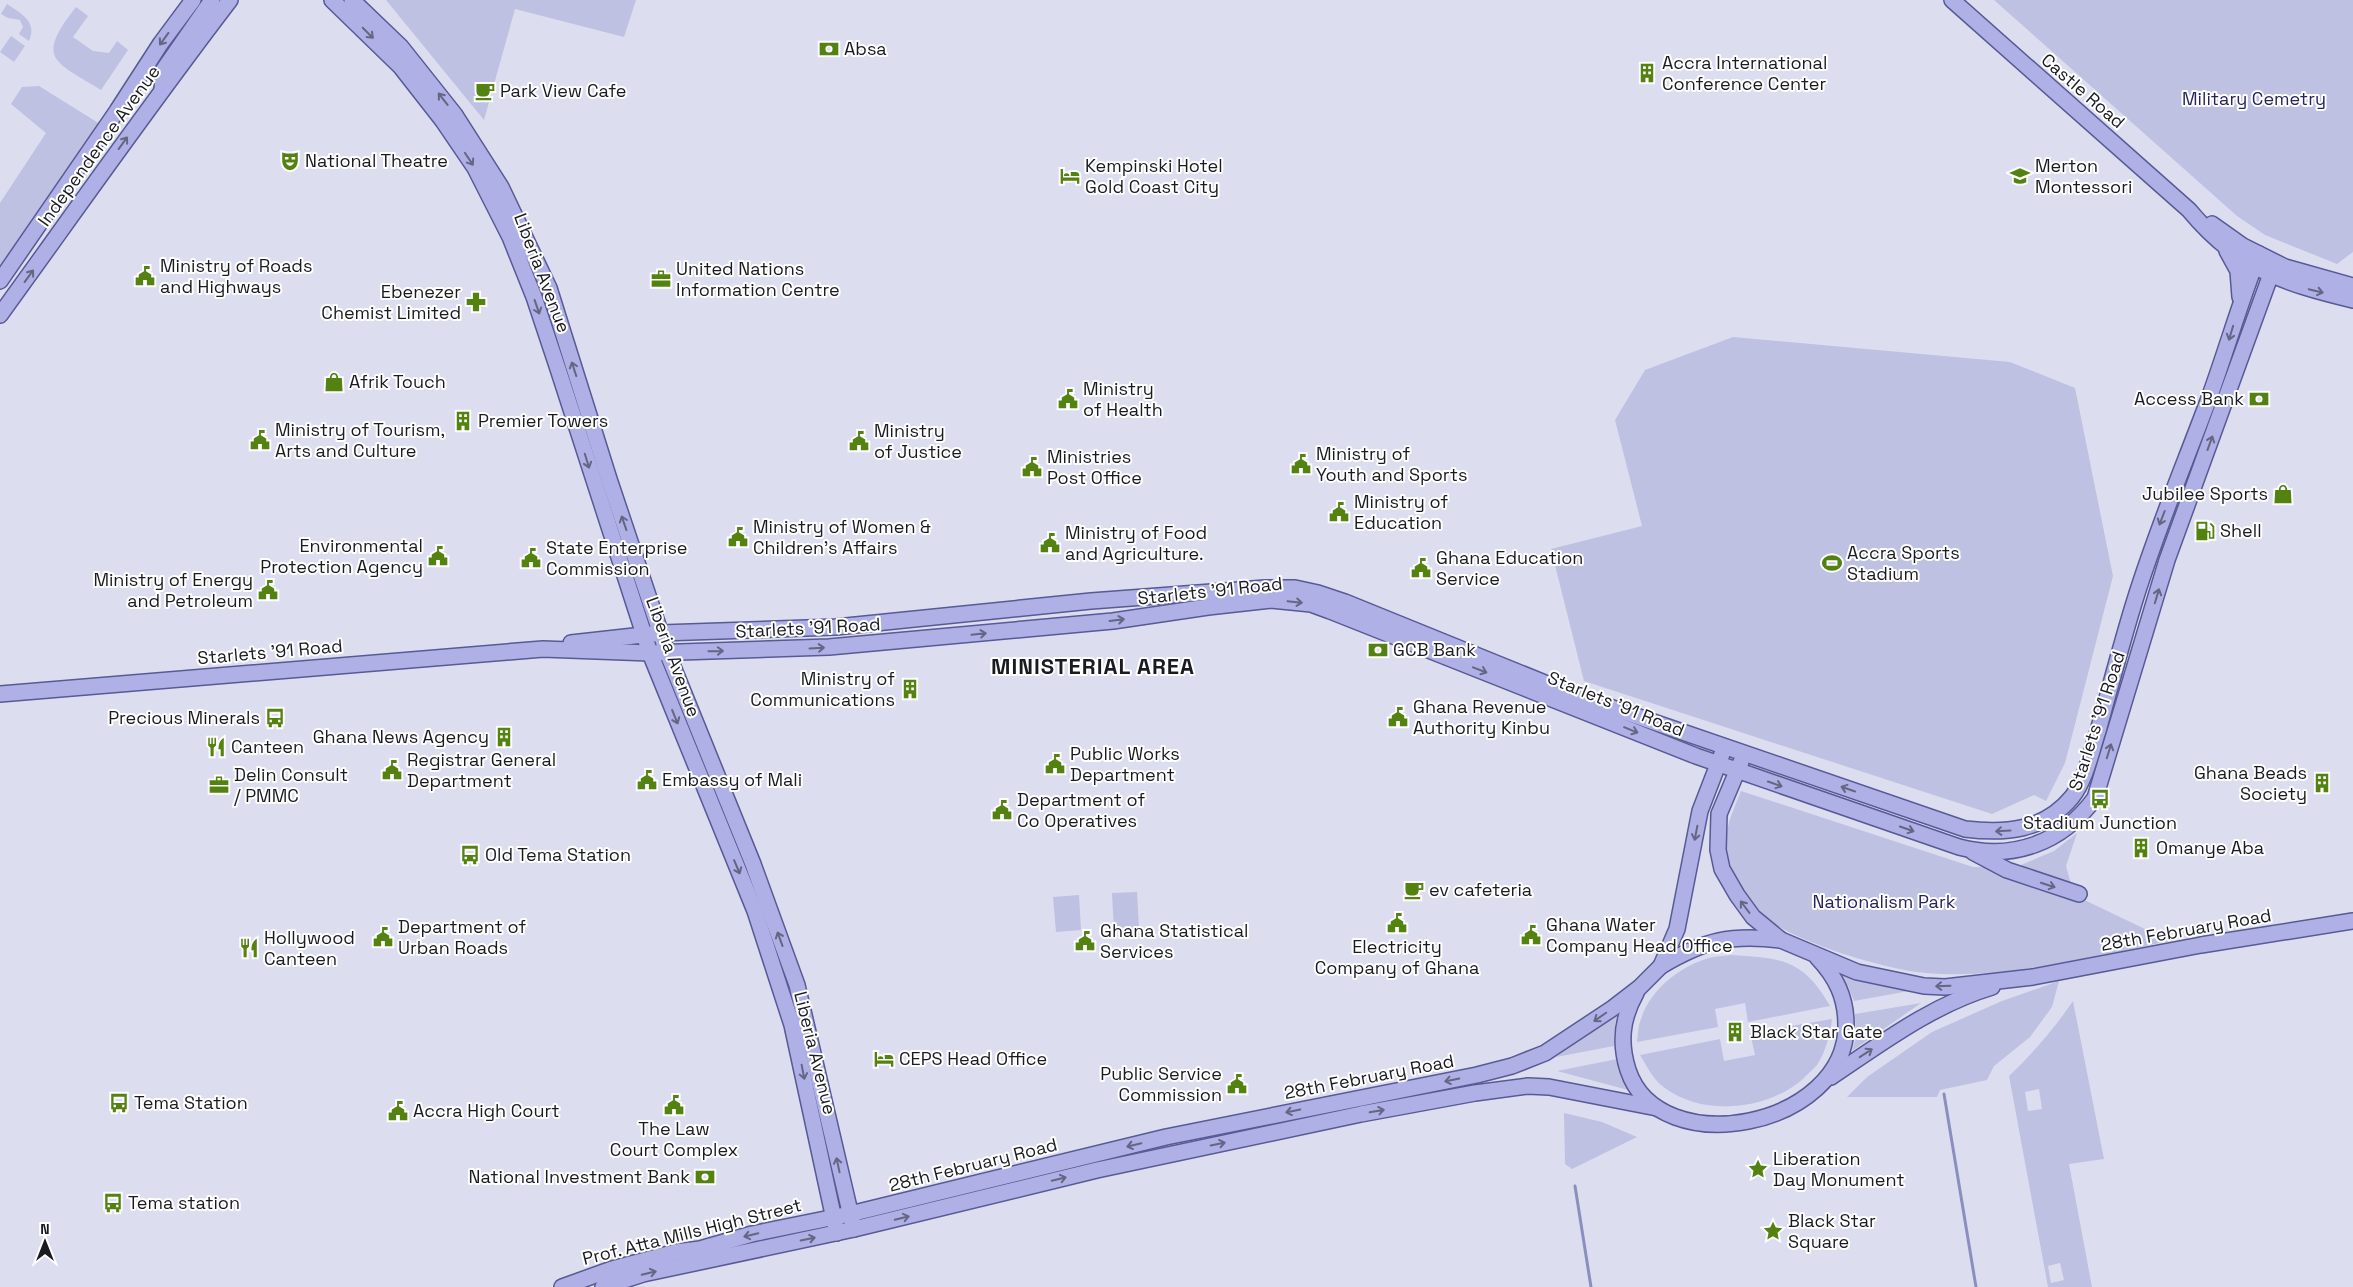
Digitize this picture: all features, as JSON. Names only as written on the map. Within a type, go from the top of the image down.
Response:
[{"type":"main road","name":"Independence Avenue","points":[[0,281],[113,118],[161,42],[192,0]]},
{"type":"main road","points":[[162,90],[164,69],[212,0]]},
{"type":"main road","name":"Independence Avenue","points":[[0,315],[162,90],[230,0]]},
{"type":"main road","name":"Liberia Avenue","points":[[332,0],[400,66],[475,168],[500,215],[534,297],[643,634],[755,911],[792,1024],[837,1233]]},
{"type":"main road","name":"Liberia Avenue","points":[[352,0],[401,47],[455,115],[490,168],[521,227],[549,288],[667,652],[753,864],[797,985],[854,1229]]},
{"type":"main road","name":"Castle Road","points":[[1952,0],[2189,210],[2257,261]]},
{"type":"main road","name":"Castle Road","points":[[2189,210],[2204,228],[2225,247],[2257,261]]},
{"type":"main road","points":[[2225,247],[2238,271],[2240,303]]},
{"type":"main road","points":[[2257,261],[2273,269],[2294,285],[2353,300]]},
{"type":"main road","name":"Starlets '91 Road","points":[[0,694],[543,649],[643,634],[836,627],[1090,601],[1265,588],[1294,588],[1318,593],[1572,694],[1965,830],[2007,832],[2024,829],[2051,815],[2073,796],[2088,764],[2129,621],[2162,520],[2215,382],[2240,303],[2257,261]]},
{"type":"main road","points":[[2273,269],[2353,286]]},
{"type":"main road","name":"Starlets '91 Road","points":[[543,649],[650,653],[829,647],[1113,621],[1271,600],[1311,604],[1696,756],[1868,816],[1972,851],[2006,851],[2027,848],[2062,832],[2084,812],[2095,798],[2167,560],[2258,305],[2273,269]]},
{"type":"main road","points":[[2258,305],[2274,292],[2294,285]]},
{"type":"main road","points":[[1033,628],[1046,620],[1084,614],[1090,601]]},
{"type":"main road","points":[[608,638],[625,627],[634,604]]},
{"type":"main road","points":[[653,609],[668,625],[682,632]]},
{"type":"main road","points":[[2129,621],[2147,626]]},
{"type":"main road","points":[[618,651],[640,657],[658,672]]},
{"type":"main road","name":"28th February Road","points":[[833,1217],[1166,1138],[1477,1075],[1512,1066],[1545,1053],[1577,1033],[1639,988],[1661,966],[1678,929],[1684,906],[1699,819],[1725,746]]},
{"type":"main road","name":"28th February Road","points":[[1744,754],[1745,773],[1730,790],[1719,814],[1718,850],[1722,869],[1737,896],[1753,917],[1781,940],[1857,972],[1924,986],[1945,987],[2027,978],[2200,945],[2353,921]]},
{"type":"main road","points":[[1696,756],[1709,769],[1710,787]]},
{"type":"main road","points":[[1868,816],[1874,797]]},
{"type":"main road","points":[[1972,851],[2007,870],[2078,894]]},
{"type":"main road","points":[[1661,966],[1688,950],[1718,940],[1750,936],[1781,940]]},
{"type":"main road","points":[[1639,988],[1627,1008],[1622,1032],[1622,1054],[1630,1076],[1641,1094],[1657,1108],[1686,1120],[1716,1124],[1746,1123],[1776,1114],[1802,1100],[1826,1080],[1839,1059],[1846,1035],[1846,1010],[1837,983],[1830,971],[1814,955]]},
{"type":"main road","name":"28th February Road","points":[[1826,1080],[1912,1024],[1966,995],[2027,978]]},
{"type":"main road","name":"28th February Road","points":[[854,1229],[1097,1170],[1352,1116],[1475,1093],[1528,1086],[1549,1087],[1657,1108]]},
{"type":"main road","points":[[814,1221],[825,1201],[828,1186]]},
{"type":"main road","points":[[844,1189],[860,1201],[882,1206]]},
{"type":"main road","name":"Prof. Atta Mills High Street","points":[[562,1287],[612,1269],[657,1257],[700,1249],[752,1234],[833,1217]]},
{"type":"main road","name":"Prof. Atta Mills High Street","points":[[603,1287],[652,1272],[854,1229]]},
{"type":"green space","points":[[386,0],[636,0],[624,37],[515,9],[484,120]]},
{"type":"green space","name":"Military Cemetry","points":[[1994,0],[2353,0],[2353,252],[2337,264],[2265,235],[2237,216]]},
{"type":"green space","points":[[7,4],[30,23],[31,34],[29,41],[19,34],[23,27],[20,20],[8,18],[1,14]]},
{"type":"green space","points":[[76,7],[88,16],[73,37],[93,51],[109,53],[117,41],[128,50],[101,90],[62,65],[56,57],[54,48],[56,38],[63,24]]},
{"type":"green space","points":[[11,36],[25,46],[14,62],[0,52]]},
{"type":"green space","points":[[39,86],[100,124],[0,267],[0,203],[46,133],[11,104],[22,87]]},
{"type":"green space","name":"Accra Sports Stadium","points":[[1733,337],[2010,362],[2075,388],[2113,576],[2065,763],[2046,801],[2034,795],[1992,814],[1584,681],[1551,549],[1642,526],[1615,420],[1645,370]]},
{"type":"green space","name":"Nationalism Park","points":[[1741,791],[1973,867],[2014,868],[2054,851],[2077,833],[2066,866],[2074,895],[2170,941],[2080,960],[2017,970],[1956,974],[1908,971],[1864,960],[1815,944],[1774,924],[1760,914],[1738,888],[1728,864],[1725,848],[1729,823]]},
{"type":"green space","points":[[1137,892],[1139,929],[1114,931],[1112,893]]},
{"type":"green space","points":[[1079,895],[1081,930],[1056,932],[1053,897]]},
{"type":"green space","points":[[1732,955],[1778,960],[1790,964],[1801,970],[1811,979],[1830,1006],[1748,1022],[1745,1003],[1715,1009],[1718,1027],[1637,1042],[1639,1025],[1645,1008],[1659,989],[1687,967],[1712,957]]},
{"type":"green space","points":[[1836,969],[1920,989],[1854,1001],[1848,986]]},
{"type":"green space","points":[[2059,981],[2052,1007],[2030,1037],[1994,1066],[1987,1080],[1940,1090],[1937,1097],[1847,1097],[1867,1077],[1932,1032],[2002,1001]]},
{"type":"green space","points":[[2073,1001],[2104,1159],[2069,1164],[2092,1287],[2048,1287],[2009,1076],[2043,1040]],"holes":[[[2039,1089],[2042,1109],[2028,1111],[2025,1092]],[[2060,1263],[2064,1280],[2051,1283],[2048,1266]]]},
{"type":"green space","points":[[1921,1003],[1852,1051],[1856,1038],[1855,1014]]},
{"type":"green space","points":[[1618,1010],[1614,1046],[1556,1057]]},
{"type":"green space","points":[[1832,1019],[1825,1049],[1815,1067],[1789,1089],[1772,1098],[1754,1103],[1736,1106],[1717,1106],[1698,1103],[1681,1097],[1657,1081],[1640,1055],[1720,1039],[1724,1061],[1755,1055],[1750,1033]]},
{"type":"green space","points":[[1617,1059],[1619,1070],[1632,1091],[1557,1071]]},
{"type":"green space","points":[[1564,1113],[1602,1122],[1637,1137],[1572,1169],[1565,1164]]},
{"type":"waterway","points":[[1944,1094],[1976,1287]]},
{"type":"waterway","points":[[1575,1186],[1591,1287]]},
{"type":"place","name":"Absa","points":[[829,49]]},
{"type":"place","name":"Accra International Conference Center","points":[[1647,73]]},
{"type":"place","name":"Park View Cafe","points":[[485,91]]},
{"type":"place","name":"National Theatre","points":[[290,161]]},
{"type":"place","name":"Kempinski Hotel Gold Coast City","points":[[1070,176]]},
{"type":"place","name":"Merton Montessori","points":[[2020,176]]},
{"type":"place","name":"Ministry of Roads and Highways","points":[[145,276]]},
{"type":"place","name":"United Nations Information Centre","points":[[661,279]]},
{"type":"place","name":"Ebenezer Chemist Limited","points":[[476,302]]},
{"type":"place","name":"Afrik Touch","points":[[334,382]]},
{"type":"place","name":"Ministry of Health","points":[[1068,399]]},
{"type":"place","name":"Access Bank","points":[[2259,399]]},
{"type":"place","name":"Premier Towers","points":[[463,421]]},
{"type":"place","name":"Ministry of Tourism, Arts and Culture","points":[[260,440]]},
{"type":"place","name":"Ministry of Justice","points":[[859,441]]},
{"type":"place","name":"Ministry of Youth and Sports","points":[[1301,464]]},
{"type":"place","name":"Ministries Post Office","points":[[1032,467]]},
{"type":"place","name":"Jubilee Sports","points":[[2283,494]]},
{"type":"place","name":"Ministry of Education","points":[[1339,512]]},
{"type":"place","name":"Shell","points":[[2205,531]]},
{"type":"place","name":"Ministry of Women & Children's Affairs","points":[[738,537]]},
{"type":"place","name":"Ministry of Food and Agriculture.","points":[[1050,543]]},
{"type":"place","name":"Environmental Protection Agency","points":[[438,556]]},
{"type":"place","name":"State Enterprise Commission","points":[[531,558]]},
{"type":"place","name":"Accra Sports Stadium","points":[[1832,563]]},
{"type":"place","name":"Ghana Education Service","points":[[1421,568]]},
{"type":"place","name":"Ministry of Energy and Petroleum","points":[[268,590]]},
{"type":"place","name":"GCB Bank","points":[[1378,650]]},
{"type":"place","name":"Ministry of Communications","points":[[910,689]]},
{"type":"place","name":"Ghana Revenue Authority Kinbu","points":[[1398,717]]},
{"type":"place","name":"Precious Minerals","points":[[275,718]]},
{"type":"place","name":"Ghana News Agency","points":[[504,737]]},
{"type":"place","name":"Canteen","points":[[216,747]]},
{"type":"place","name":"Public Works Department","points":[[1055,764]]},
{"type":"place","name":"Registrar General Department","points":[[392,770]]},
{"type":"place","name":"Embassy of Mali","points":[[647,780]]},
{"type":"place","name":"Ghana Beads Society","points":[[2322,783]]},
{"type":"place","name":"Delin Consult / PMMC","points":[[219,785]]},
{"type":"place","name":"Stadium Junction","points":[[2100,799]]},
{"type":"place","name":"Department of Co Operatives","points":[[1002,810]]},
{"type":"place","name":"Omanye Aba","points":[[2141,848]]},
{"type":"place","name":"Old Tema Station","points":[[470,855]]},
{"type":"place","name":"ev cafeteria","points":[[1414,890]]},
{"type":"place","name":"Electricity Company of Ghana","points":[[1397,923]]},
{"type":"place","name":"Ghana Water Company Head Office","points":[[1531,935]]},
{"type":"place","name":"Department of Urban Roads","points":[[383,937]]},
{"type":"place","name":"Ghana Statistical Services","points":[[1085,941]]},
{"type":"place","name":"Hollywood Canteen","points":[[249,948]]},
{"type":"place","name":"Black Star Gate","points":[[1735,1032]]},
{"type":"place","name":"CEPS Head Office","points":[[884,1059]]},
{"type":"place","name":"Public Service Commission","points":[[1237,1084]]},
{"type":"place","name":"Tema Station","points":[[119,1103]]},
{"type":"place","name":"The Law Court Complex","points":[[674,1105]]},
{"type":"place","name":"Accra High Court","points":[[398,1111]]},
{"type":"place","name":"Liberation Day Monument","points":[[1758,1169]]},
{"type":"place","name":"National Investment Bank","points":[[705,1177]]},
{"type":"place","name":"Tema station","points":[[113,1203]]},
{"type":"place","name":"Black Star Square","points":[[1773,1231]]},
{"type":"district","name":"MINISTERIAL AREA","points":[[1093,666]]}]
